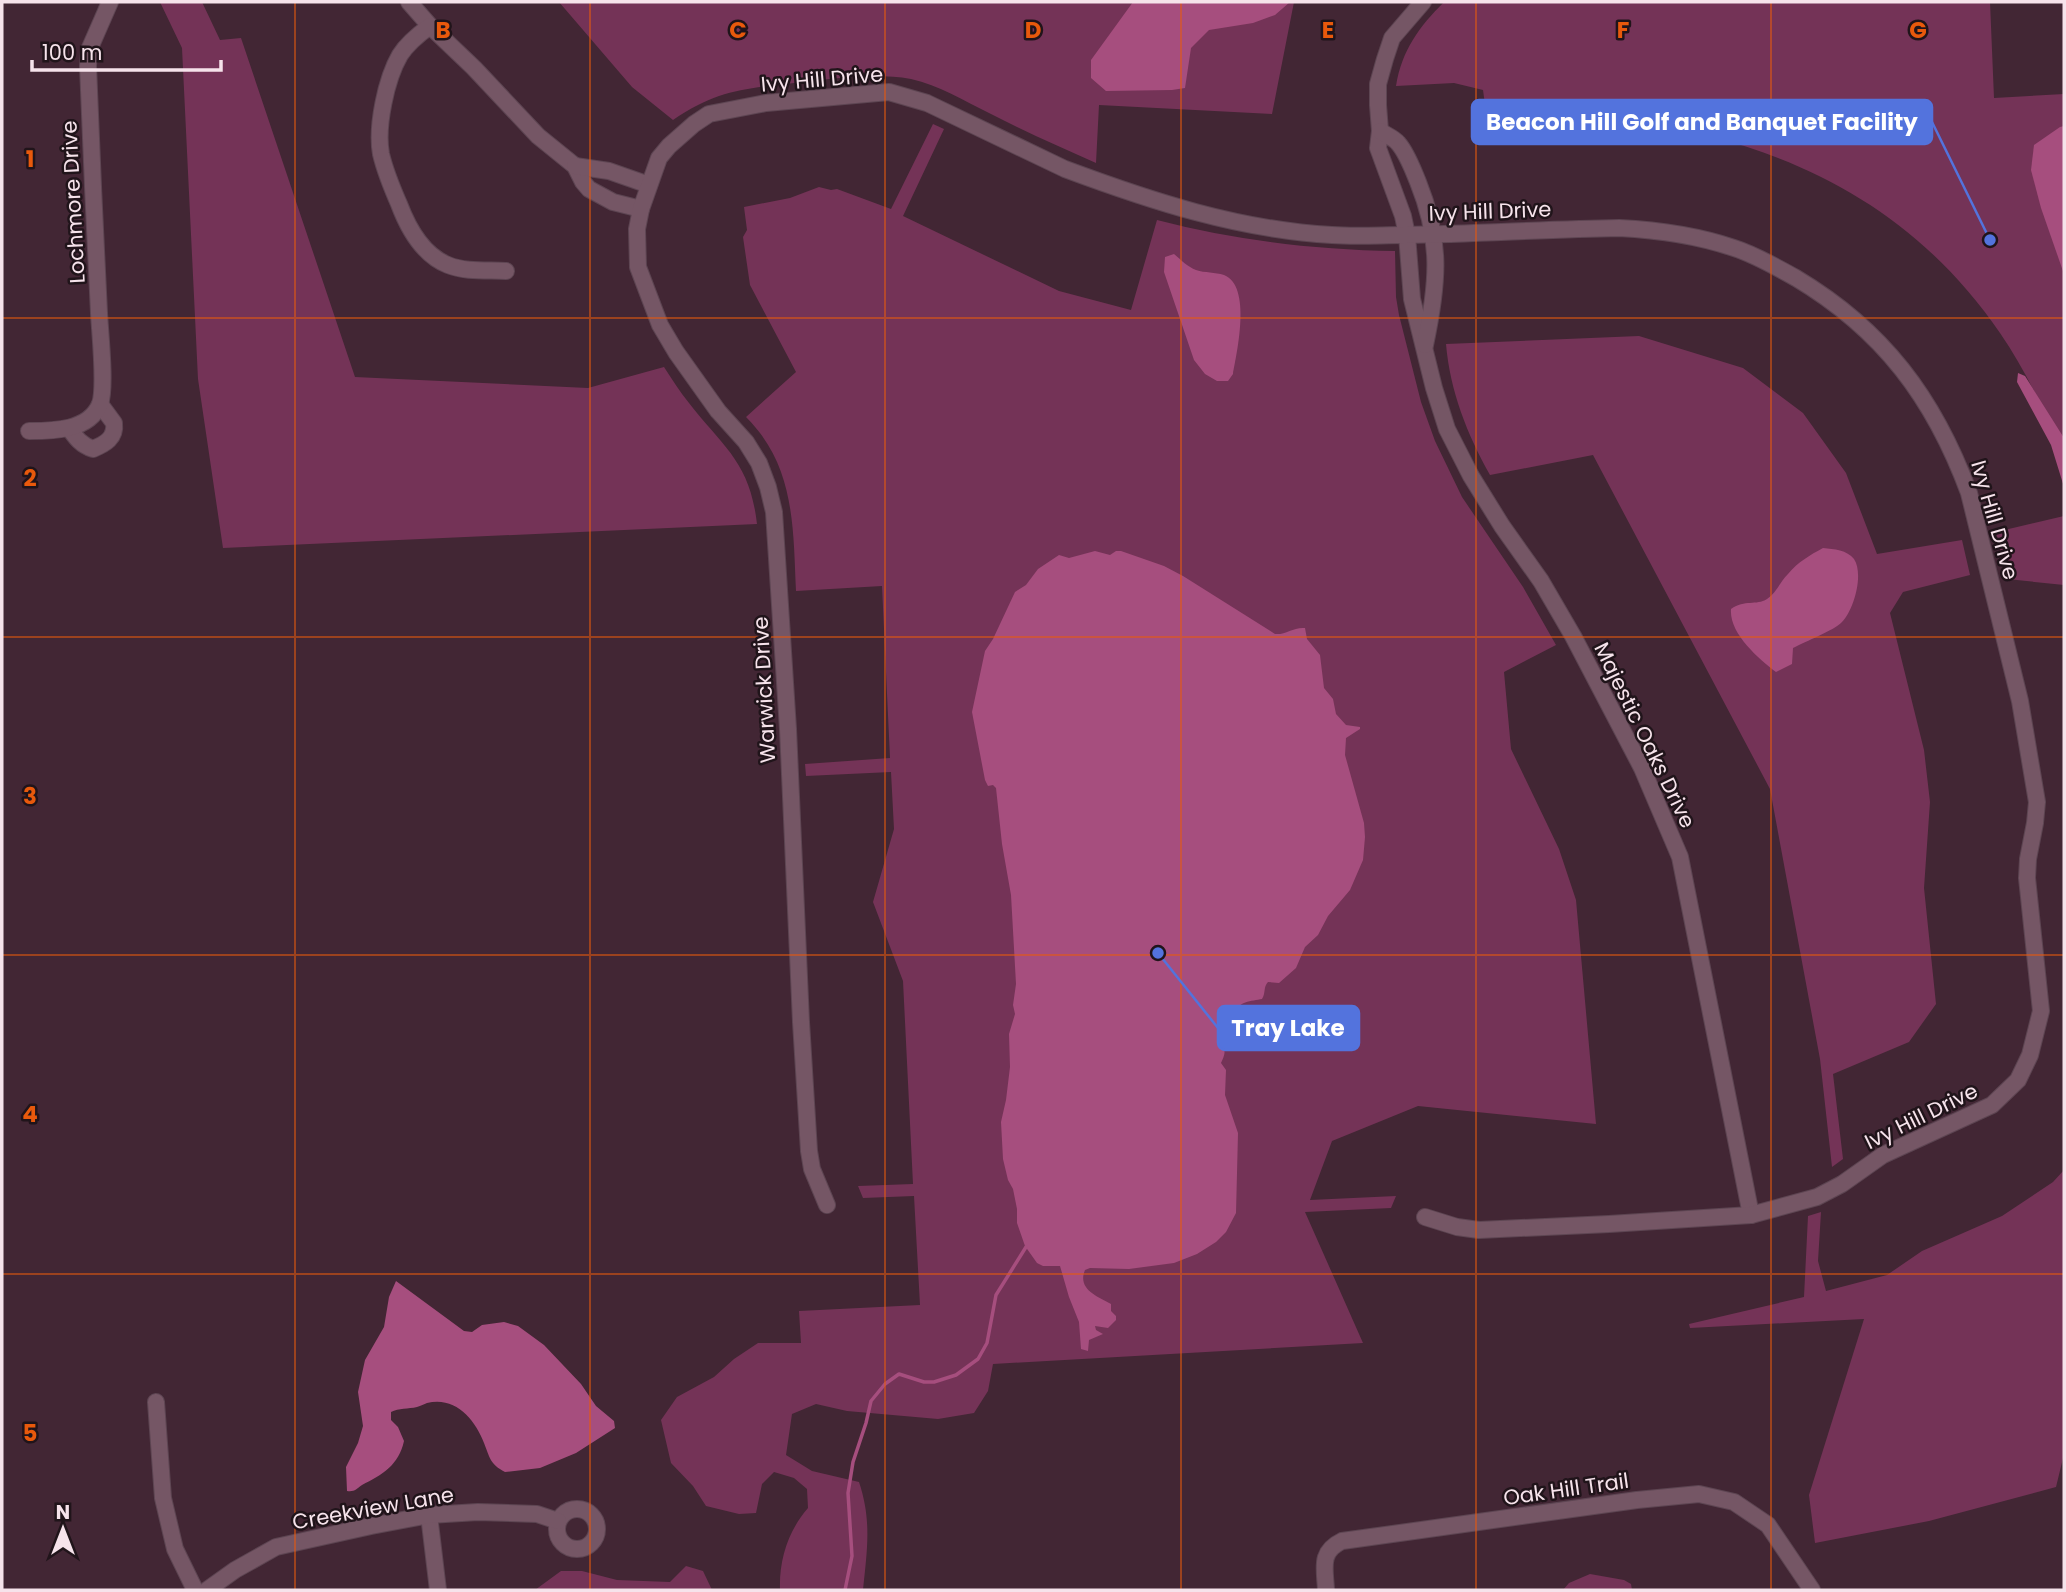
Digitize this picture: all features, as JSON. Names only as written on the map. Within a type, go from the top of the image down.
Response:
[{"type":"street","name":"Lochmore Drive","points":[[69,428],[78,441],[93,449],[105,444],[113,435],[114,423],[100,404],[101,335],[88,66],[89,50],[110,2]]},
{"type":"street","points":[[409,2],[538,136],[575,166],[589,189],[613,202],[641,209]]},
{"type":"street","name":"Majestic Oaks Drive","points":[[1423,2],[1392,38],[1385,59],[1378,84],[1378,148],[1396,193],[1407,235],[1412,299],[1434,388],[1447,429],[1467,469],[1502,526],[1541,580],[1573,636],[1642,768],[1680,857],[1751,1215]]},
{"type":"street","points":[[430,26],[401,53],[390,75],[380,132],[381,152],[387,174],[405,219],[431,256],[449,266],[506,271]]},
{"type":"street","name":"Ivy Hill Drive","points":[[641,209],[659,158],[669,146],[709,114],[766,103],[889,92],[928,103],[1065,169],[1128,192],[1189,211],[1288,231],[1355,236],[1592,228],[1657,230],[1699,238],[1736,248],[1772,264],[1840,308],[1896,361],[1920,392],[1957,460],[1969,493],[2020,701],[2037,802],[2027,878],[2040,1011],[2030,1055],[2018,1080],[1992,1105],[1883,1155],[1842,1184],[1817,1197],[1751,1215],[1479,1230],[1457,1227],[1425,1217]]},
{"type":"street","name":"Majestic Oaks Drive","points":[[1380,131],[1398,143],[1414,172],[1427,204],[1435,235],[1436,285],[1425,347]]},
{"type":"street","points":[[575,166],[609,171],[649,185]]},
{"type":"street","name":"Warwick Drive","points":[[641,209],[637,229],[638,267],[660,325],[690,374],[746,442],[759,463],[774,512],[809,1151],[812,1169],[827,1205]]},
{"type":"street","points":[[29,431],[69,428],[88,418],[100,404]]},
{"type":"street","points":[[156,1402],[163,1499],[175,1549],[195,1590]]},
{"type":"street","name":"Oak Hill Trail","points":[[1326,1590],[1326,1555],[1332,1546],[1342,1541],[1637,1500],[1699,1494],[1734,1502],[1769,1525],[1812,1590]]},
{"type":"street","name":"Creekview Lane","points":[[206,1590],[276,1547],[429,1515],[511,1512],[537,1514],[558,1521]]},
{"type":"street","points":[[429,1515],[438,1590]]},
{"type":"shaded area","points":[[160,2],[202,2],[220,40],[241,38],[355,377],[588,388],[664,367],[742,470],[754,503],[757,524],[223,548],[198,379],[182,48]]},
{"type":"shaded area","points":[[559,2],[1294,2],[1272,114],[1099,105],[1096,163],[941,89],[896,77],[852,77],[745,89],[703,102],[673,120],[632,87]]},
{"type":"shaded area","points":[[1133,2],[1290,2],[1275,15],[1253,23],[1209,30],[1191,48],[1185,88],[1106,91],[1091,78],[1091,60]]},
{"type":"shaded area","points":[[1444,2],[1990,2],[1994,98],[2064,94],[2064,455],[2018,362],[1966,288],[1928,250],[1887,216],[1843,188],[1796,165],[1694,132],[1634,121],[1486,112],[1483,90],[1454,83],[1396,86],[1407,50]]},
{"type":"shaded area","points":[[933,124],[944,129],[903,216],[1059,291],[1131,310],[1157,220],[1274,243],[1395,251],[1399,315],[1421,402],[1435,441],[1462,497],[1523,587],[1556,645],[1504,672],[1511,749],[1559,849],[1576,900],[1596,1124],[1418,1106],[1332,1141],[1310,1200],[1396,1196],[1391,1208],[1305,1212],[1363,1343],[993,1364],[988,1391],[974,1413],[938,1419],[847,1411],[816,1404],[792,1414],[786,1455],[812,1471],[859,1482],[866,1510],[867,1549],[863,1590],[780,1590],[786,1546],[795,1526],[808,1508],[807,1489],[794,1478],[774,1472],[762,1484],[756,1513],[739,1514],[706,1506],[693,1486],[671,1463],[661,1420],[677,1397],[714,1377],[758,1343],[801,1343],[799,1311],[920,1305],[914,1196],[863,1198],[858,1186],[913,1184],[903,981],[873,902],[894,829],[891,772],[806,776],[805,764],[890,758],[882,586],[796,591],[792,520],[783,476],[762,436],[746,417],[796,372],[750,285],[743,237],[747,230],[744,207],[790,198],[819,187],[837,189],[891,209]]},
{"type":"shaded area","points":[[2064,126],[2064,274],[2031,170],[2034,145]]},
{"type":"shaded area","points":[[1174,254],[1196,270],[1224,275],[1233,282],[1238,292],[1239,336],[1233,374],[1228,381],[1217,381],[1205,374],[1194,360],[1164,272],[1165,257]]},
{"type":"shaded area","points":[[1639,336],[1743,368],[1803,413],[1846,473],[1877,554],[1962,540],[1970,575],[1903,592],[1890,613],[1924,750],[1930,802],[1924,888],[1936,1004],[1909,1042],[1833,1074],[1843,1159],[1832,1167],[1820,1059],[1770,789],[1593,455],[1490,475],[1461,412],[1451,379],[1446,344]]},
{"type":"shaded area","points":[[2018,373],[2025,376],[2064,438],[2064,487],[2051,445],[2017,382]]},
{"type":"shaded area","points":[[2064,516],[2064,585],[2007,579],[1996,532]]},
{"type":"shaded area","points":[[1823,548],[1844,552],[1854,559],[1858,582],[1854,601],[1842,622],[1793,648],[1792,664],[1776,672],[1753,652],[1740,636],[1731,609],[1741,604],[1767,599],[1796,566]]},
{"type":"shaded area","points":[[1095,551],[1110,555],[1121,551],[1164,566],[1275,634],[1305,628],[1307,639],[1320,655],[1324,688],[1333,699],[1336,714],[1346,725],[1360,727],[1346,738],[1345,755],[1364,823],[1365,837],[1363,860],[1350,890],[1328,916],[1318,935],[1305,947],[1296,968],[1279,983],[1268,982],[1262,999],[1245,1002],[1238,1007],[1234,1015],[1233,1030],[1222,1039],[1224,1053],[1221,1063],[1226,1070],[1225,1095],[1238,1133],[1236,1213],[1226,1232],[1197,1254],[1174,1263],[1129,1269],[1085,1270],[1083,1277],[1086,1287],[1111,1304],[1111,1311],[1116,1316],[1116,1320],[1108,1328],[1095,1326],[1096,1330],[1103,1334],[1089,1340],[1088,1351],[1081,1349],[1079,1322],[1060,1266],[1043,1266],[1037,1263],[1025,1246],[1017,1223],[1013,1189],[1003,1159],[1001,1122],[1010,1067],[1009,1034],[1015,1014],[1013,1005],[1016,984],[1011,895],[996,788],[993,785],[988,786],[985,780],[972,712],[985,651],[1015,592],[1026,585],[1038,569],[1059,555],[1069,558]]},
{"type":"shaded area","points":[[2064,1170],[2064,1454],[2056,1487],[1929,1521],[1815,1543],[1809,1495],[1864,1319],[1690,1328],[1689,1324],[1804,1297],[1808,1216],[1821,1212],[1818,1261],[1826,1291],[1887,1275],[1922,1251],[2002,1216],[2053,1182]]},
{"type":"shaded area","points":[[396,1281],[464,1331],[472,1332],[482,1325],[504,1322],[518,1326],[544,1345],[581,1384],[596,1406],[614,1421],[615,1428],[576,1453],[540,1468],[505,1472],[491,1460],[480,1434],[469,1418],[455,1406],[437,1402],[397,1410],[391,1412],[391,1420],[398,1427],[404,1441],[398,1457],[383,1473],[355,1490],[347,1491],[346,1467],[363,1426],[358,1392],[365,1360],[384,1327],[389,1297]]},
{"type":"shaded area","points":[[686,1566],[703,1571],[712,1590],[535,1590],[561,1571],[582,1571],[617,1580],[670,1582]]},
{"type":"shaded area","points":[[1590,1574],[1624,1580],[1631,1584],[1632,1590],[1563,1590],[1569,1583]]},
{"type":"waterway","points":[[845,1590],[852,1556],[848,1493],[853,1462],[871,1401],[885,1384],[899,1374],[924,1382],[934,1382],[956,1375],[978,1359],[987,1343],[996,1295],[1026,1247]]},
{"type":"place","name":"Beacon Hill Golf and Banquet Facility","points":[[1990,240]]},
{"type":"place","name":"Tray Lake","points":[[1158,953]]}]
